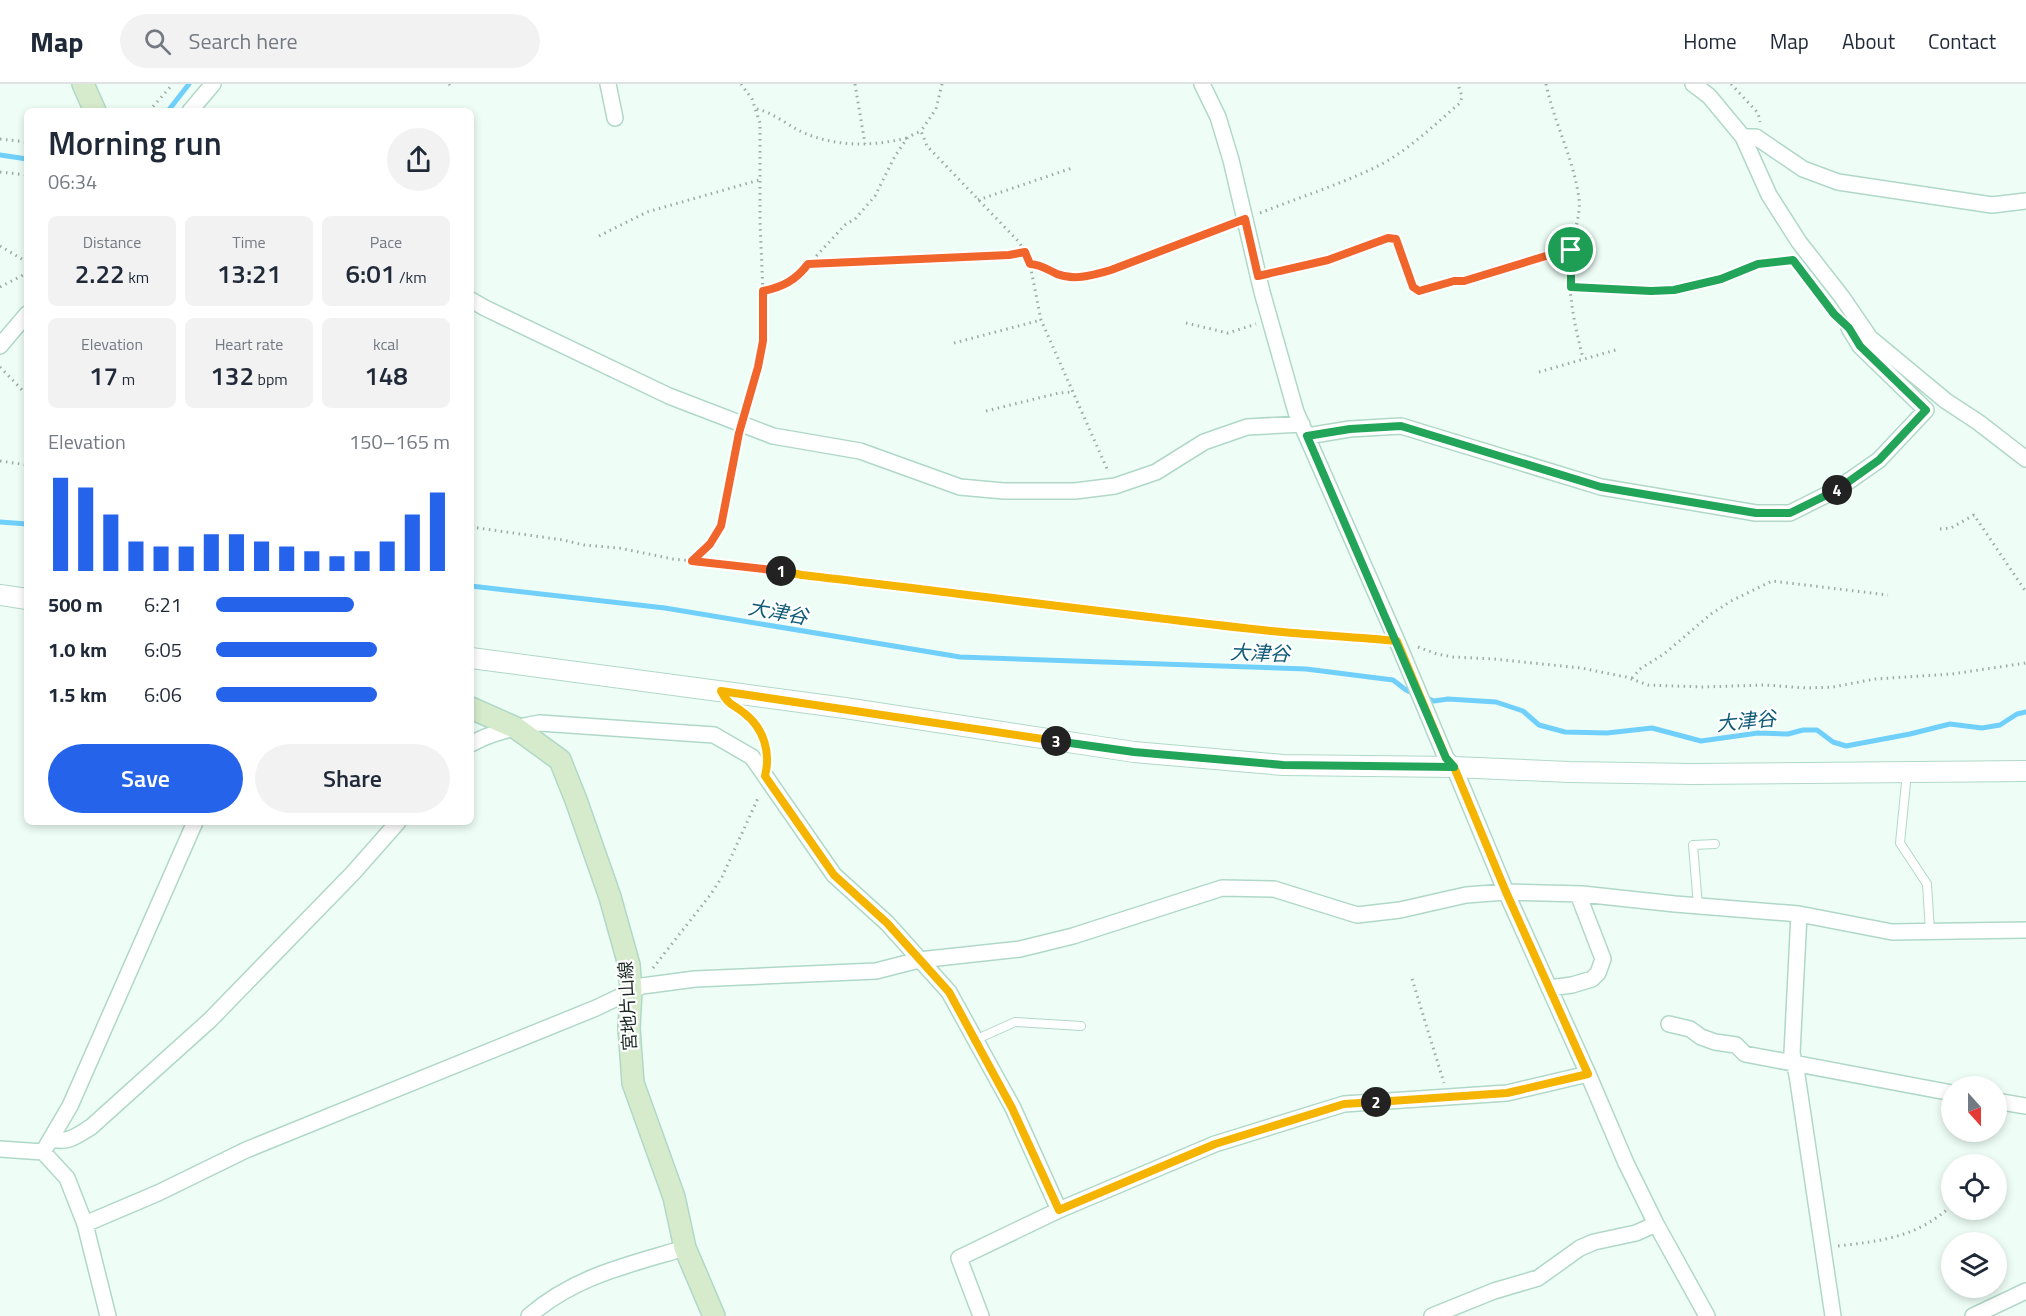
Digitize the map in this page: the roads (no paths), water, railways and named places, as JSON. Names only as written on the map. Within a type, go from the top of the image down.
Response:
[{"type":"main road","points":[[83,84],[94,108]]},
{"type":"main road","name":"宮地片山線","points":[[474,709],[516,728],[560,760],[576,800],[609,897],[636,988],[629,1028],[633,1083],[674,1197],[685,1248],[714,1316]]},
{"type":"street","points":[[193,108],[213,84]]},
{"type":"street","points":[[608,84],[615,118]]},
{"type":"street","points":[[1202,84],[1218,117],[1231,160],[1269,319],[1296,412],[1626,1163],[1656,1224],[1707,1316]]},
{"type":"street","points":[[1693,84],[1709,96],[1748,137],[1769,195],[1799,242],[1870,338],[1946,401],[2026,459]]},
{"type":"street","points":[[1748,137],[1756,137],[1803,169],[1838,182],[1992,205],[2026,201]]},
{"type":"street","points":[[474,302],[669,396],[773,436],[860,451],[960,487],[1004,491],[1075,491],[1115,486],[1156,472],[1204,442],[1247,427],[1304,430],[1401,426],[1601,487],[1756,513],[1790,513],[1836,490],[1879,460],[1926,410],[1860,346],[1849,328],[1858,321]]},
{"type":"street","points":[[0,346],[24,318]]},
{"type":"street","points":[[0,595],[24,599]]},
{"type":"street","points":[[474,658],[721,691],[1134,752],[1283,765],[1450,763],[1625,773],[2026,771]]},
{"type":"street","points":[[474,742],[516,728],[540,723],[714,735],[753,758],[834,875],[887,923],[949,992],[1012,1108],[1059,1210]]},
{"type":"street","points":[[43,1152],[70,1106],[194,825]]},
{"type":"street","points":[[51,1138],[68,1141],[91,1127],[210,1020],[353,873],[395,825]]},
{"type":"street","points":[[85,1224],[158,1193],[246,1150],[596,1008],[636,988],[695,979],[876,971],[920,960],[1020,949],[1073,936],[1222,888],[1274,889],[1357,915],[1400,910],[1466,895],[1506,892],[1578,894],[1798,914],[1892,932],[2026,930]]},
{"type":"street","points":[[1549,988],[1592,979],[1598,973],[1603,959],[1578,894]]},
{"type":"street","points":[[1798,914],[1792,1053],[1833,1316]]},
{"type":"street","points":[[1669,1024],[1690,1029],[1714,1042],[1736,1045],[1745,1053],[1941,1091]]},
{"type":"street","points":[[981,1316],[959,1258],[1059,1210],[1215,1144],[1344,1104],[1507,1093],[1588,1074]]},
{"type":"street","points":[[2007,1103],[2026,1106]]},
{"type":"street","points":[[0,1149],[43,1152],[67,1178],[85,1224],[108,1316]]},
{"type":"street","points":[[1432,1316],[1494,1291],[1538,1278],[1580,1248],[1594,1242],[1636,1233],[1656,1224]]},
{"type":"street","points":[[529,1316],[548,1299],[594,1275],[685,1248]]},
{"type":"street","points":[[1973,1316],[2026,1291]]},
{"type":"lane","points":[[1907,773],[1900,843],[1927,884],[1930,931]]},
{"type":"lane","points":[[1698,906],[1693,845],[1715,844]]},
{"type":"lane","points":[[975,1040],[1015,1022],[1081,1026]]},
{"type":"waterway","points":[[170,108],[189,84]]},
{"type":"waterway","points":[[0,155],[24,159]]},
{"type":"waterway","name":"大津谷","points":[[0,522],[24,524]]},
{"type":"waterway","name":"大津谷","points":[[474,586],[665,608],[960,657],[1306,669],[1393,680],[1415,694]]},
{"type":"waterway","name":"大津谷","points":[[1424,697],[1434,701],[1448,699],[1496,702],[1523,711],[1539,725],[1565,732],[1607,733],[1652,728],[1701,741],[1758,733],[1788,734],[1803,730],[1817,730],[1833,742],[1846,746],[1950,724],[1982,728],[2000,725],[2017,714],[2026,712]]}]
